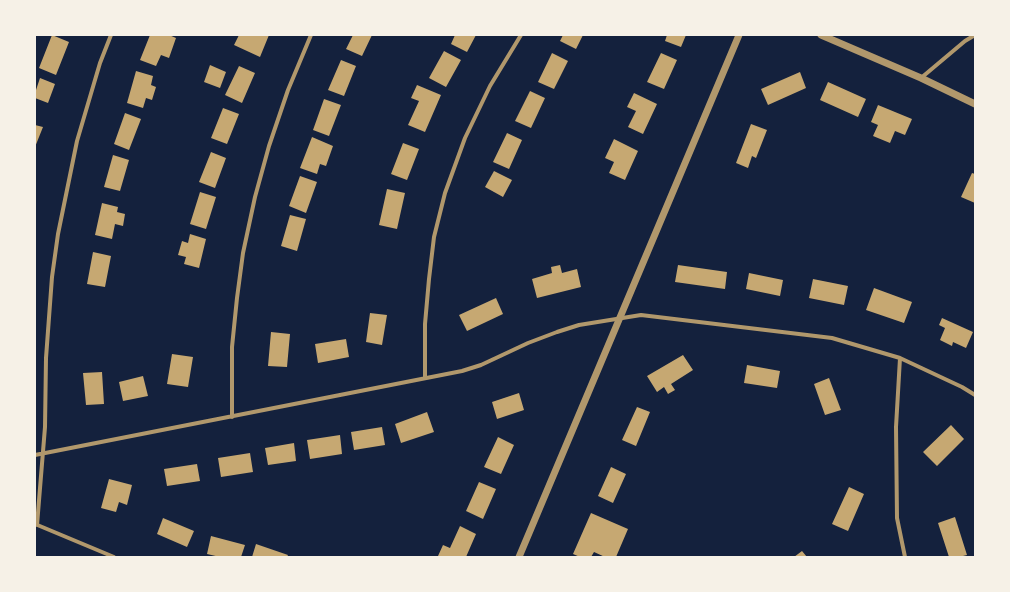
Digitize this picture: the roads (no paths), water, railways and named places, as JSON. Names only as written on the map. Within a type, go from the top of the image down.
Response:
[{"type":"street","points":[[111,35],[96,76],[77,141],[58,234],[52,277],[46,358],[45,427],[36,525],[114,557]]},
{"type":"street","points":[[232,417],[232,347],[237,298],[255,197],[269,146],[288,90],[311,35]]},
{"type":"street","points":[[425,378],[425,324],[429,279],[434,237],[445,193],[465,138],[490,86],[521,35]]},
{"type":"street","points":[[519,557],[739,35]]},
{"type":"street","points":[[821,35],[921,78],[975,104]]},
{"type":"street","points":[[921,78],[965,41],[975,36]]},
{"type":"street","points":[[35,455],[462,371],[481,365],[528,344],[579,325],[641,315],[832,338],[900,358],[962,387],[975,395]]},
{"type":"street","points":[[900,358],[896,427],[897,518],[905,557]]}]
